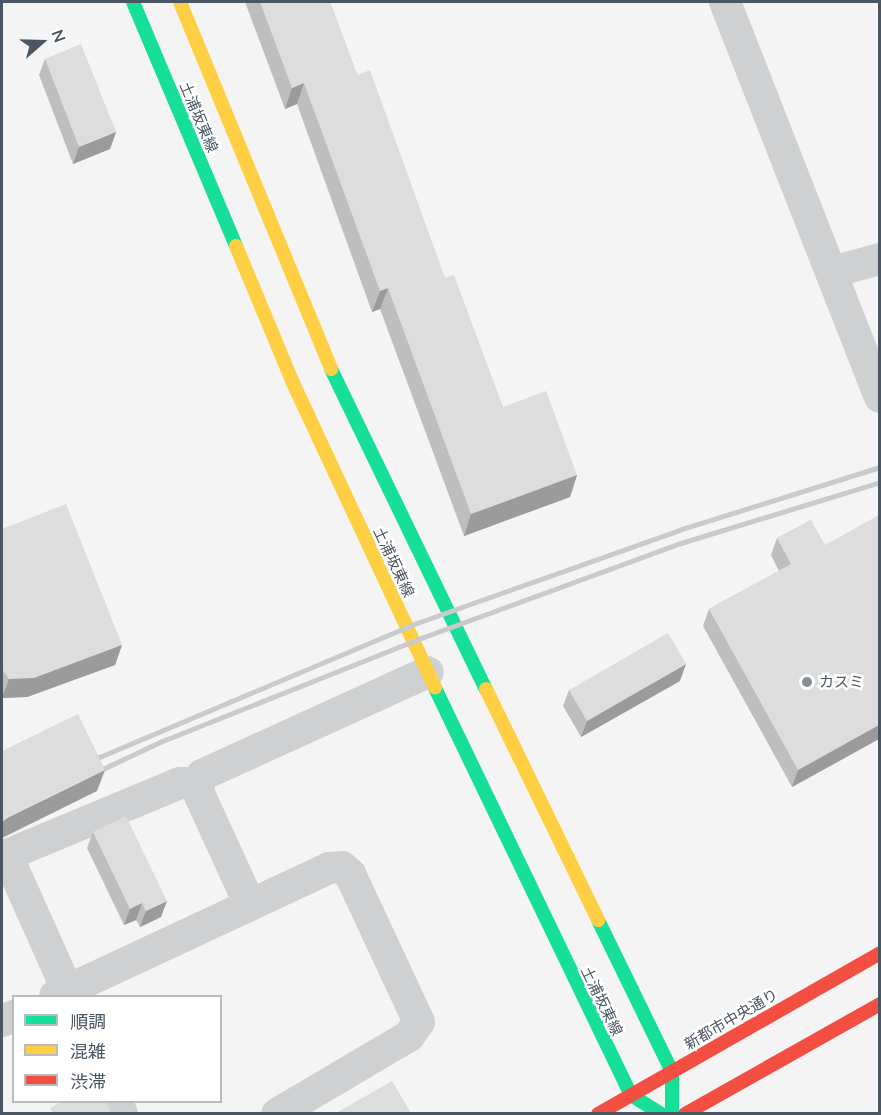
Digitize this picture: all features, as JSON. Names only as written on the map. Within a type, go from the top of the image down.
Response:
[{"type":"main road","name":"土浦坂東線","points":[[133,2],[293,383],[428,672],[632,1095]]},
{"type":"main road","name":"土浦坂東線","points":[[180,2],[337,383],[672,1071],[672,1113]]},
{"type":"main road","name":"新都市中央通り","points":[[598,1113],[879,953]]},
{"type":"main road","points":[[685,1113],[879,1004]]},
{"type":"main road","points":[[632,1095],[661,1113]]},
{"type":"street","points":[[725,2],[879,397]]},
{"type":"street","points":[[832,272],[879,259]]},
{"type":"street","points":[[277,1113],[409,1036],[416,1028],[417,1014],[350,874],[342,867],[329,868],[64,995],[7,855],[180,783],[196,783],[213,768],[428,672]]},
{"type":"street","points":[[196,783],[250,905]]},
{"type":"building","points":[[260,2],[330,2],[357,75],[370,70],[445,278],[454,275],[503,407],[546,391],[577,475],[471,514],[388,288],[380,291],[304,83],[292,88]]},
{"type":"building","points":[[81,44],[116,132],[79,147],[45,59]]},
{"type":"building","points":[[66,504],[122,645],[34,678],[9,679],[2,669],[2,529]]},
{"type":"building","name":"カスミ","points":[[879,515],[879,725],[798,770],[709,609],[791,564],[777,538],[811,520],[825,545]]},
{"type":"building","points":[[668,633],[686,664],[587,721],[569,690]]},
{"type":"building","points":[[78,714],[105,770],[2,822],[2,751]]},
{"type":"building","points":[[126,816],[167,901],[146,911],[142,903],[130,909],[93,832]]},
{"type":"building","points":[[392,1081],[411,1113],[336,1113]]},
{"type":"building","points":[[59,1103],[106,1103],[111,1113],[53,1113],[50,1108]]},
{"type":"railway","points":[[83,764],[417,623],[679,530],[880,467]]},
{"type":"railway","points":[[90,775],[160,742],[424,637],[681,543],[880,482]]},
{"type":"traffic: fast","points":[[133,2],[236,246]]},
{"type":"traffic: fast","points":[[331,369],[486,689]]},
{"type":"traffic: fast","points":[[435,688],[631,1095],[661,1114]]},
{"type":"traffic: fast","points":[[598,920],[672,1072],[672,1114]]},
{"type":"traffic: slow","points":[[180,2],[331,369]]},
{"type":"traffic: slow","points":[[236,246],[293,383],[435,688]]},
{"type":"traffic: slow","points":[[486,689],[598,920]]},
{"type":"traffic: jam","points":[[598,1114],[880,953]]},
{"type":"traffic: jam","points":[[685,1114],[880,1004]]},
{"type":"place","name":"カスミ","points":[[807,682]]}]
